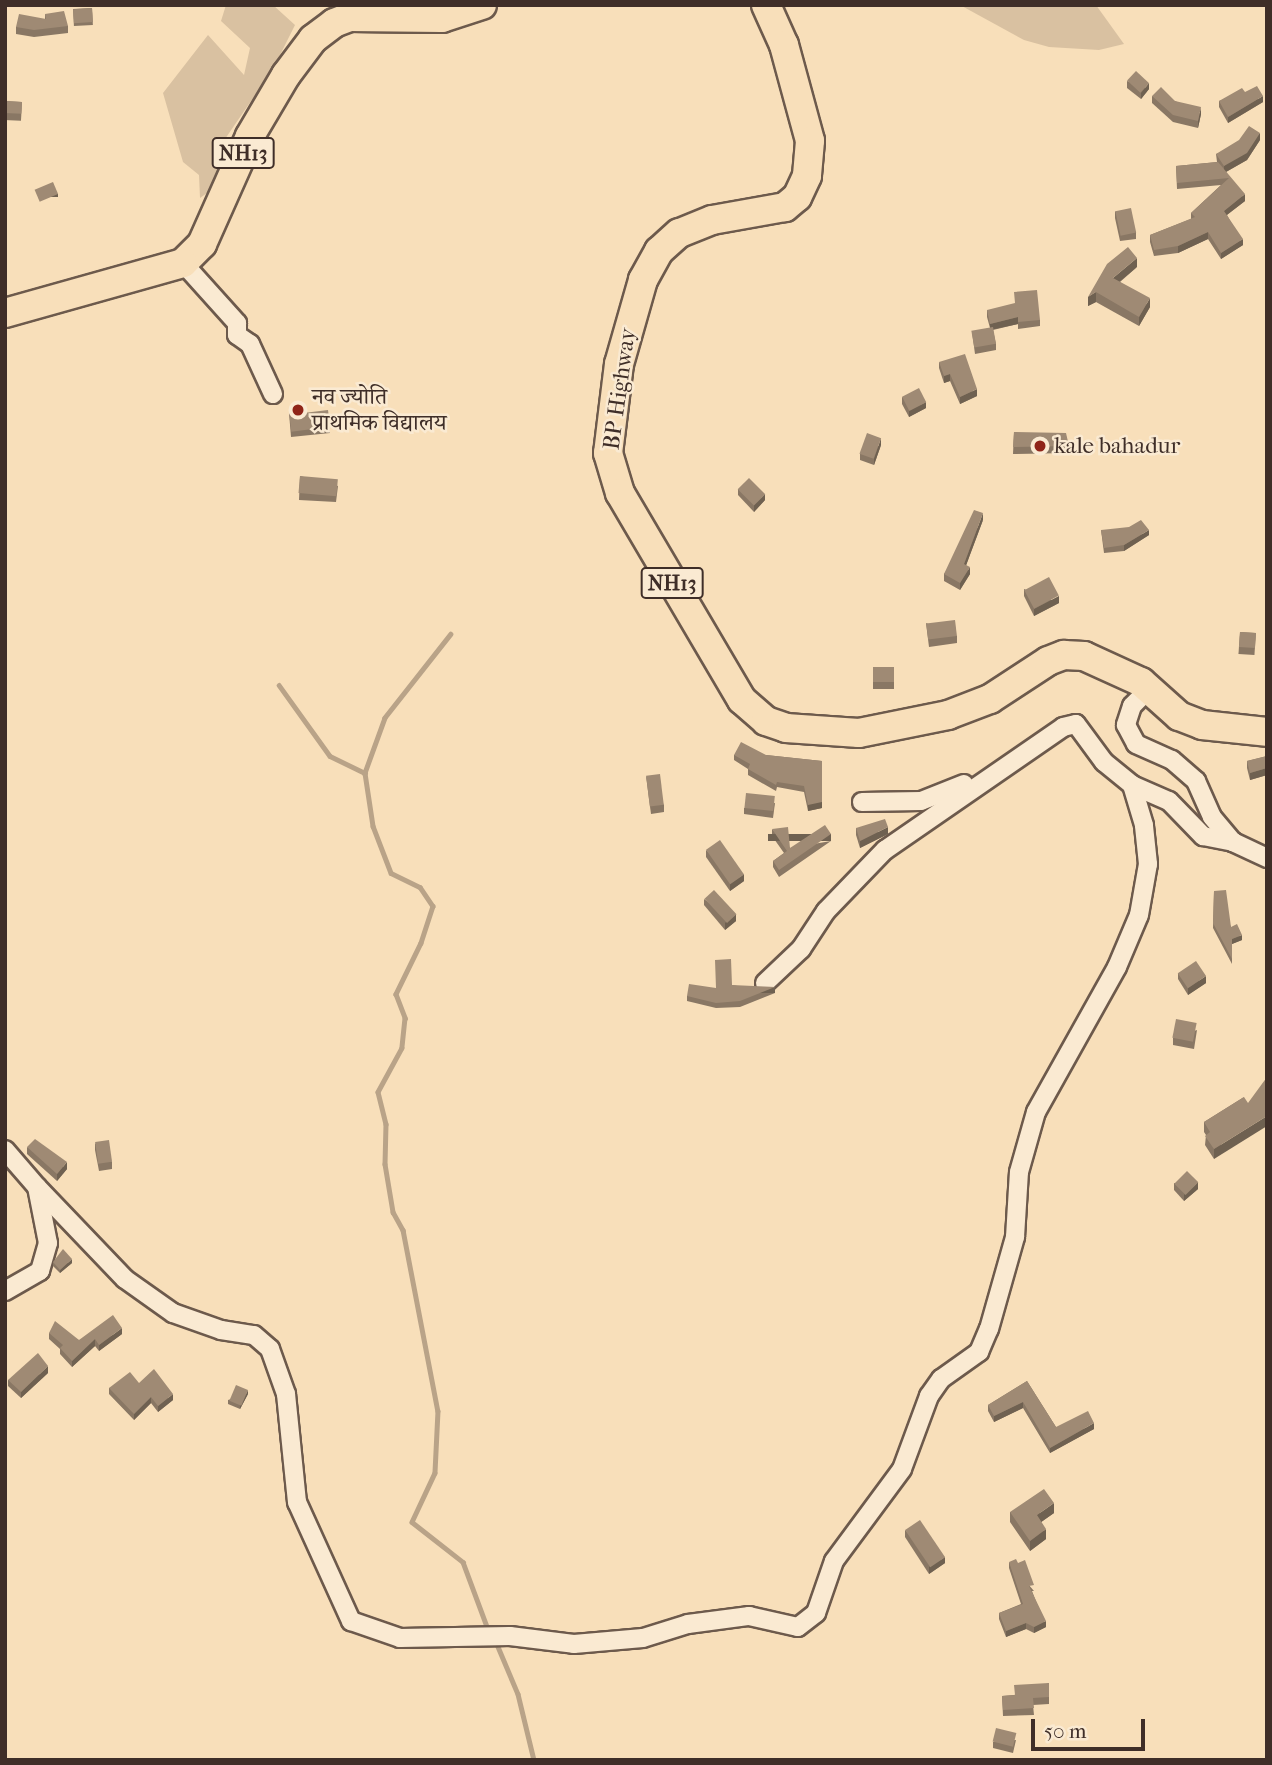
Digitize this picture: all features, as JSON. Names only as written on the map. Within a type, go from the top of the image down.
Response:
[{"type":"highway","name":"NH13","points":[[183,263],[202,244],[250,136],[313,39],[350,17],[442,18],[471,12],[482,5]]},
{"type":"highway","name":"BP Highway","points":[[766,5],[784,45],[810,141],[807,176],[797,197],[785,207],[712,220],[679,233],[659,251],[643,280],[619,364],[608,453],[633,516],[742,700],[754,713],[776,724],[811,732],[900,728],[990,699],[1064,655],[1084,656],[1149,689],[1179,716],[1202,725],[1267,732]]},
{"type":"highway","points":[[5,313],[183,263]]},
{"type":"street","points":[[183,263],[237,323],[237,335],[250,344],[274,394]]},
{"type":"street","points":[[1149,689],[1132,706],[1126,725],[1136,744],[1172,760],[1196,781],[1212,817],[1233,842]]},
{"type":"street","points":[[765,984],[801,949],[826,911],[885,850],[1063,727],[1076,724],[1104,762],[1132,785],[1169,801],[1203,836],[1233,842],[1267,858]]},
{"type":"street","points":[[862,802],[921,802],[1036,748]]},
{"type":"street","points":[[5,1150],[125,1279],[173,1313],[221,1330],[254,1335],[270,1349],[286,1394],[297,1502],[351,1621],[400,1638],[510,1636],[574,1644],[643,1638],[688,1624],[749,1616],[798,1627],[816,1613],[834,1561],[902,1469],[929,1396],[941,1379],[979,1352],[989,1329],[1015,1237],[1019,1172],[1036,1112],[1117,967],[1139,915],[1149,864],[1144,825],[1132,785]]},
{"type":"street","points":[[5,1292],[40,1271],[48,1243],[37,1187]]},
{"type":"shaded area","points":[[226,5],[273,5],[295,25],[273,69],[225,139],[214,188],[200,198],[199,175],[183,162],[163,93],[208,35],[244,75],[250,48],[221,21]]},
{"type":"shaded area","points":[[960,5],[1096,5],[1124,44],[1099,50],[1049,47],[1024,40]]},
{"type":"building","points":[[92,8],[93,22],[74,23],[73,9]]},
{"type":"building","points":[[64,11],[68,26],[34,30],[16,27],[19,14],[46,19],[45,14]]},
{"type":"building","points":[[1136,71],[1149,83],[1140,93],[1127,81]]},
{"type":"building","points":[[1257,86],[1263,96],[1228,117],[1219,101],[1242,88],[1245,92]]},
{"type":"building","points":[[1161,87],[1175,101],[1201,107],[1198,121],[1173,115],[1152,96]]},
{"type":"building","points":[[5,101],[22,102],[21,114],[5,113]]},
{"type":"building","points":[[1249,126],[1260,133],[1247,153],[1224,166],[1216,154],[1239,140]]},
{"type":"building","points":[[1218,162],[1245,194],[1224,211],[1243,239],[1221,253],[1208,232],[1178,246],[1154,250],[1150,235],[1195,217],[1191,213],[1229,178],[1177,183],[1176,166]]},
{"type":"building","points":[[53,182],[58,194],[40,202],[35,190]]},
{"type":"building","points":[[1131,208],[1136,232],[1121,236],[1115,211]]},
{"type":"building","points":[[1128,247],[1137,258],[1113,278],[1150,298],[1139,317],[1096,292],[1088,297],[1107,264]]},
{"type":"building","points":[[1037,290],[1040,320],[1018,322],[1018,317],[990,324],[987,310],[1015,303],[1014,292]]},
{"type":"building","points":[[993,327],[996,344],[974,348],[971,331]]},
{"type":"building","points":[[965,354],[977,389],[960,397],[950,374],[944,376],[939,362]]},
{"type":"building","points":[[919,388],[926,402],[909,411],[902,397]]},
{"type":"building","points":[[328,410],[330,427],[291,432],[289,415]]},
{"type":"building","points":[[1014,432],[1066,433],[1069,446],[1013,447]]},
{"type":"building","points":[[867,433],[881,438],[874,459],[859,454]]},
{"type":"building","points":[[300,476],[338,479],[336,496],[299,493]]},
{"type":"building","points":[[749,478],[765,494],[754,506],[738,489]]},
{"type":"building","points":[[974,510],[983,513],[964,564],[970,567],[960,583],[944,574]]},
{"type":"building","points":[[1141,520],[1149,530],[1124,545],[1104,548],[1101,530],[1129,527]]},
{"type":"building","points":[[1049,577],[1059,596],[1034,609],[1024,590]]},
{"type":"building","points":[[955,620],[957,636],[928,639],[926,624]]},
{"type":"building","points":[[1240,632],[1256,633],[1255,648],[1239,647]]},
{"type":"building","points":[[873,667],[894,667],[894,682],[873,682]]},
{"type":"building","points":[[741,742],[766,755],[822,761],[822,802],[808,805],[804,786],[777,782],[776,785],[748,769],[750,764],[734,755]]},
{"type":"building","points":[[1267,756],[1267,768],[1250,773],[1247,761]]},
{"type":"building","points":[[660,774],[664,805],[650,806],[646,776]]},
{"type":"building","points":[[746,793],[775,796],[773,811],[744,808]]},
{"type":"building","points":[[885,819],[888,827],[860,841],[856,828]]},
{"type":"building","points":[[825,825],[831,834],[779,870],[773,861],[787,851],[772,829],[788,827],[790,848]]},
{"type":"building","points":[[720,840],[744,874],[730,884],[706,850]]},
{"type":"building","points":[[714,890],[737,914],[727,923],[704,899]]},
{"type":"building","points":[[1226,890],[1231,927],[1237,924],[1242,935],[1232,939],[1232,959],[1213,923],[1214,891]]},
{"type":"building","points":[[731,959],[732,985],[775,987],[740,1001],[716,1003],[687,996],[689,984],[716,988],[715,960]]},
{"type":"building","points":[[1196,961],[1206,976],[1188,988],[1178,973]]},
{"type":"building","points":[[1176,1019],[1197,1023],[1193,1042],[1172,1038]]},
{"type":"building","points":[[1267,1077],[1267,1116],[1214,1149],[1205,1136],[1210,1132],[1204,1122],[1244,1097],[1248,1103]]},
{"type":"building","points":[[35,1139],[67,1162],[57,1174],[27,1147]]},
{"type":"building","points":[[109,1140],[112,1162],[98,1164],[95,1142]]},
{"type":"building","points":[[1187,1171],[1198,1182],[1186,1195],[1174,1184]]},
{"type":"building","points":[[63,1249],[72,1259],[60,1270],[53,1262]]},
{"type":"building","points":[[113,1315],[122,1328],[99,1345],[95,1339],[72,1361],[60,1348],[63,1345],[49,1333],[55,1321],[79,1340]]},
{"type":"building","points":[[38,1353],[48,1366],[21,1392],[8,1380]]},
{"type":"building","points":[[154,1369],[173,1394],[158,1406],[151,1397],[134,1414],[109,1388],[130,1372],[139,1383]]},
{"type":"building","points":[[1027,1381],[1056,1427],[1088,1411],[1094,1423],[1050,1448],[1023,1402],[994,1416],[988,1405]]},
{"type":"building","points":[[236,1385],[248,1390],[241,1406],[229,1401]]},
{"type":"building","points":[[1044,1489],[1054,1503],[1037,1515],[1046,1529],[1030,1541],[1010,1512]]},
{"type":"building","points":[[920,1520],[945,1557],[930,1567],[905,1530]]},
{"type":"building","points":[[1016,1559],[1018,1563],[1025,1560],[1034,1585],[1029,1586],[1046,1621],[1034,1627],[1026,1623],[1006,1631],[999,1613],[1023,1604],[1009,1562]]},
{"type":"building","points":[[1049,1683],[1049,1697],[1033,1698],[1034,1708],[1003,1710],[1002,1696],[1015,1695],[1014,1685]]},
{"type":"building","points":[[996,1728],[1016,1733],[1013,1747],[993,1742]]},
{"type":"waterway","points":[[451,634],[385,718],[365,773],[373,826],[391,873],[420,887],[433,906],[421,943],[396,994],[405,1018],[402,1048],[378,1092],[386,1124],[385,1164],[393,1212],[403,1230],[438,1411],[435,1473],[412,1522],[463,1562],[489,1632]]},
{"type":"waterway","points":[[279,685],[330,756],[365,773]]},
{"type":"waterway","points":[[496,1642],[518,1694],[534,1760]]},
{"type":"place","name":"नव ज्योति प्राथमिक विद्यालय","points":[[298,410]]},
{"type":"place","name":"kale bahadur","points":[[1040,446]]}]
